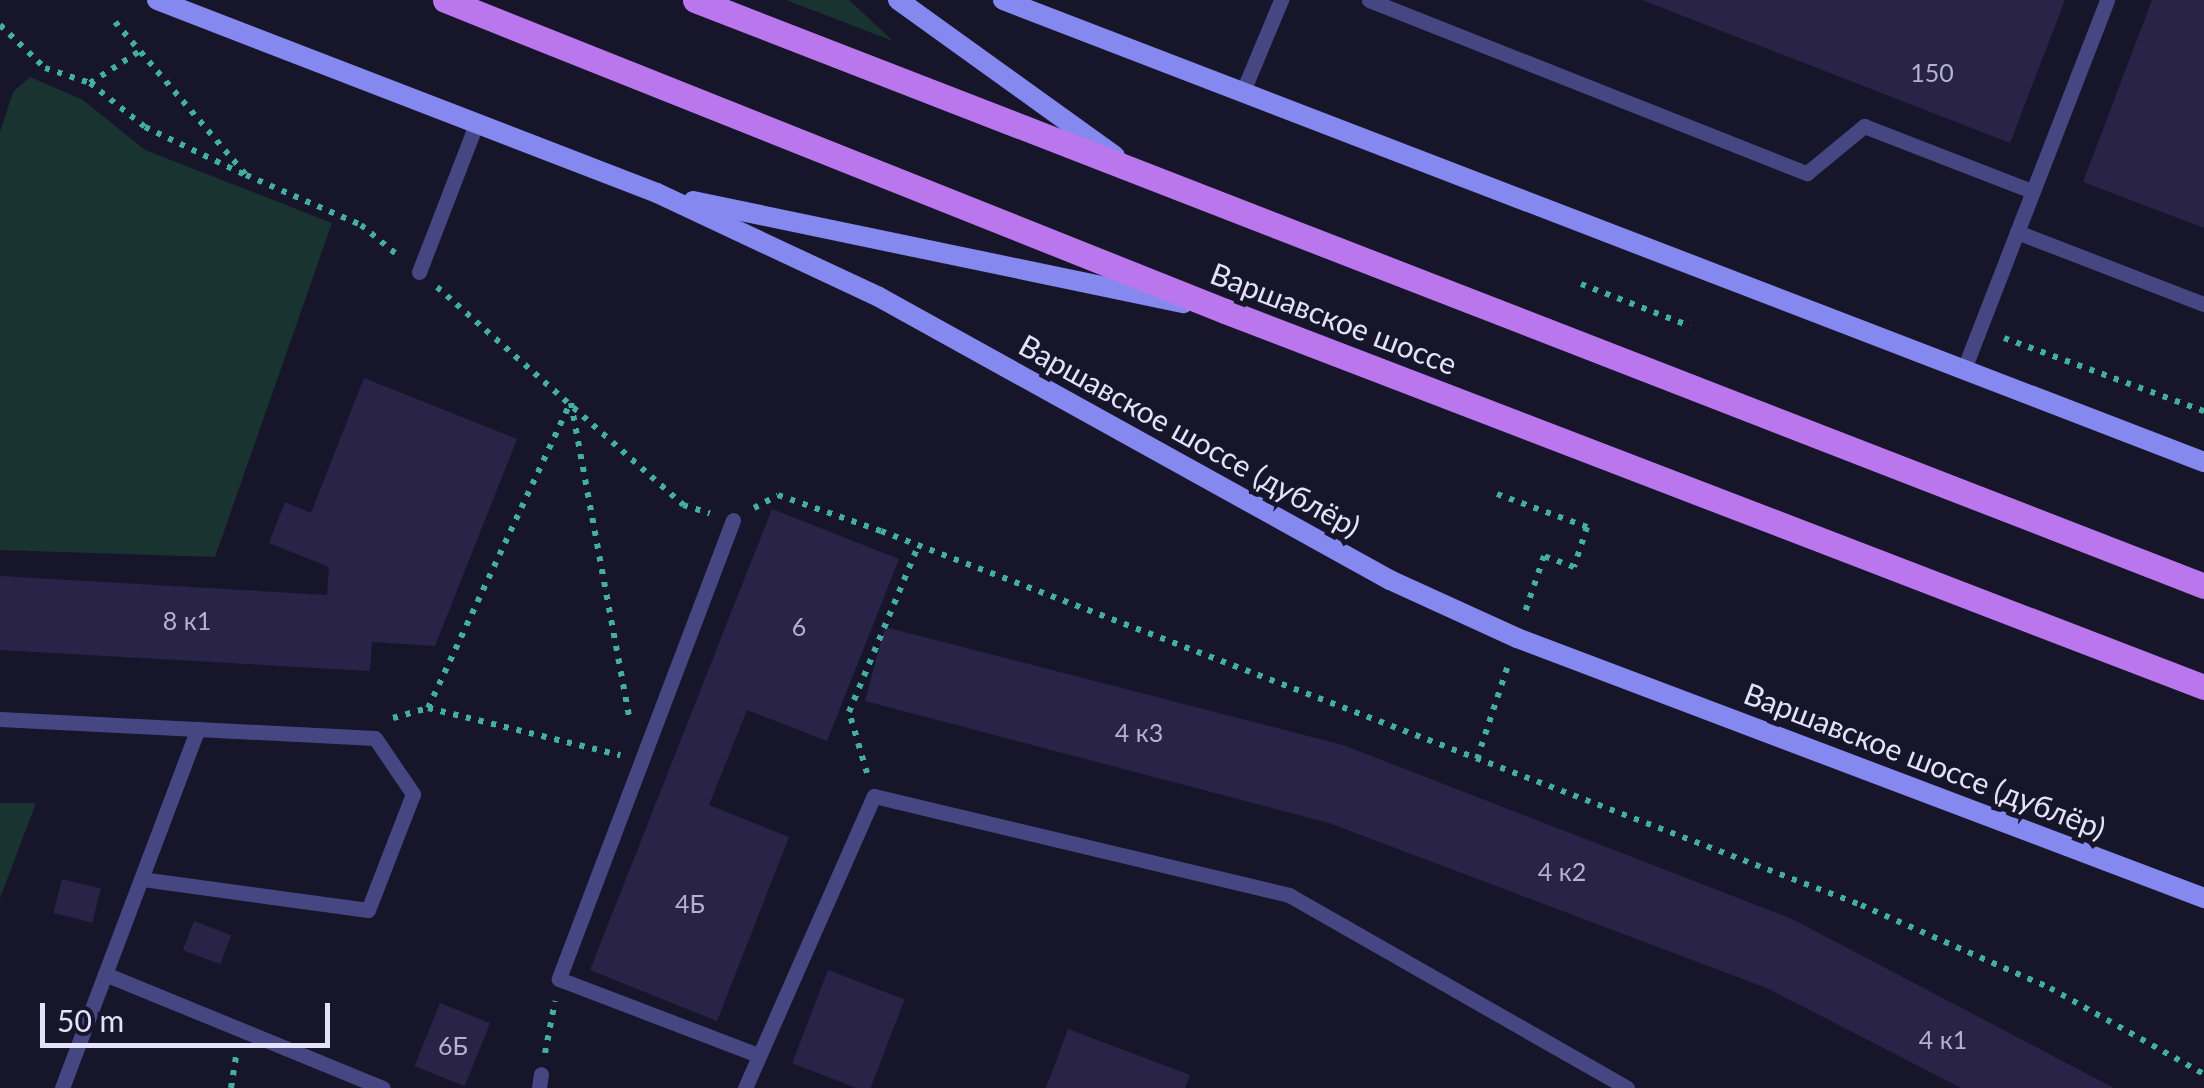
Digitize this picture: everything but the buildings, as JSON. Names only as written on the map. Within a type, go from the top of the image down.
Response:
[{"type":"main road","name":"Варшавское шоссе (дублёр)","points":[[157,0],[656,193],[879,297],[1390,580],[1498,630],[2204,898]]},
{"type":"main road","name":"Варшавское шоссе","points":[[444,0],[1225,311],[2204,687]]},
{"type":"main road","points":[[695,0],[1125,162],[2204,586]]},
{"type":"main road","points":[[898,0],[1125,162]]},
{"type":"main road","points":[[1002,0],[2204,462]]},
{"type":"main road","points":[[656,193],[1225,311]]},
{"type":"lane","points":[[1243,91],[1281,0]]},
{"type":"lane","points":[[1370,0],[1807,173],[1864,126],[2032,191]]},
{"type":"lane","points":[[1964,369],[2108,0]]},
{"type":"lane","points":[[419,272],[476,124]]},
{"type":"lane","points":[[2017,232],[2204,304]]},
{"type":"lane","points":[[733,520],[638,759],[559,978],[758,1056]]},
{"type":"lane","points":[[0,719],[375,738],[413,794],[368,910],[141,878]]},
{"type":"lane","points":[[62,1088],[198,729]]},
{"type":"lane","points":[[745,1088],[874,796],[1288,895],[1627,1088]]},
{"type":"lane","points":[[105,974],[383,1088]]},
{"type":"path","points":[[115,22],[143,49],[246,175]]},
{"type":"path","points":[[0,25],[45,68],[90,83],[144,126],[361,225],[571,402],[683,504],[733,520],[778,495],[918,546],[1861,905],[2050,988],[2204,1074]]},
{"type":"path","points":[[90,83],[143,49]]},
{"type":"path","points":[[1581,284],[1690,326]]},
{"type":"path","points":[[1980,329],[2204,411]]},
{"type":"path","points":[[428,708],[571,402]]},
{"type":"path","points":[[382,722],[428,708],[638,759],[571,402]]},
{"type":"path","points":[[1497,494],[1575,523]]},
{"type":"path","points":[[874,796],[849,712],[918,546]]},
{"type":"path","points":[[540,1081],[559,978]]},
{"type":"green space","points":[[786,0],[849,0],[893,41]]},
{"type":"green space","points":[[30,77],[83,100],[145,150],[332,223],[215,557],[0,550],[0,132],[13,92]]},
{"type":"green space","points":[[0,803],[36,803],[0,898]]}]
